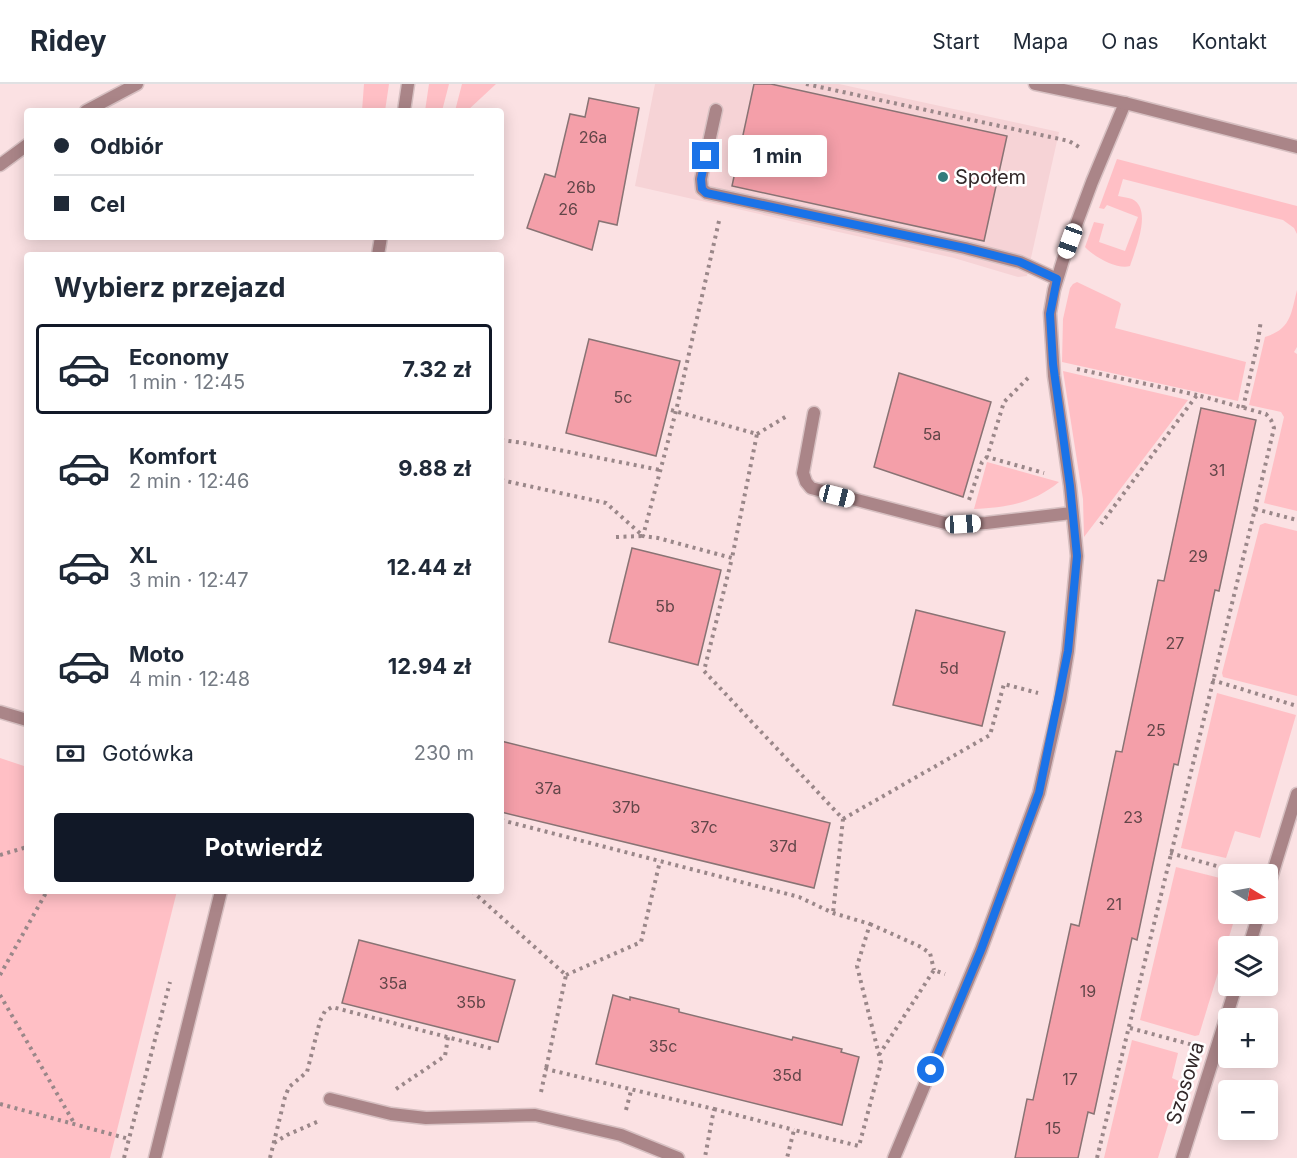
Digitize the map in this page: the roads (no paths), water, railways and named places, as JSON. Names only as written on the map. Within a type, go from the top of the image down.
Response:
[{"type":"street","points":[[92,108],[137,84]]},
{"type":"street","points":[[404,108],[408,84]]},
{"type":"street","points":[[1035,84],[1125,103],[1297,147]]},
{"type":"street","points":[[894,1158],[969,981],[1039,793],[1060,700],[1068,651],[1077,556],[1053,364],[1050,314],[1057,279],[1092,182],[1125,103]]},
{"type":"street","points":[[716,110],[701,179],[702,189],[706,193],[965,248],[1020,262],[1057,279]]},
{"type":"street","points":[[0,165],[24,147]]},
{"type":"street","points":[[814,413],[803,473],[811,488],[949,524],[986,523],[1072,513]]},
{"type":"street","points":[[0,712],[24,719]]},
{"type":"street","points":[[1275,864],[1297,794]]},
{"type":"street","points":[[155,1158],[219,894]]},
{"type":"street","name":"Szosowa","points":[[1182,1158],[1233,996]]},
{"type":"street","points":[[330,1099],[391,1114],[426,1118],[535,1116],[621,1135],[678,1158]]},
{"type":"place","name":"Społem","points":[[943,177]]}]
